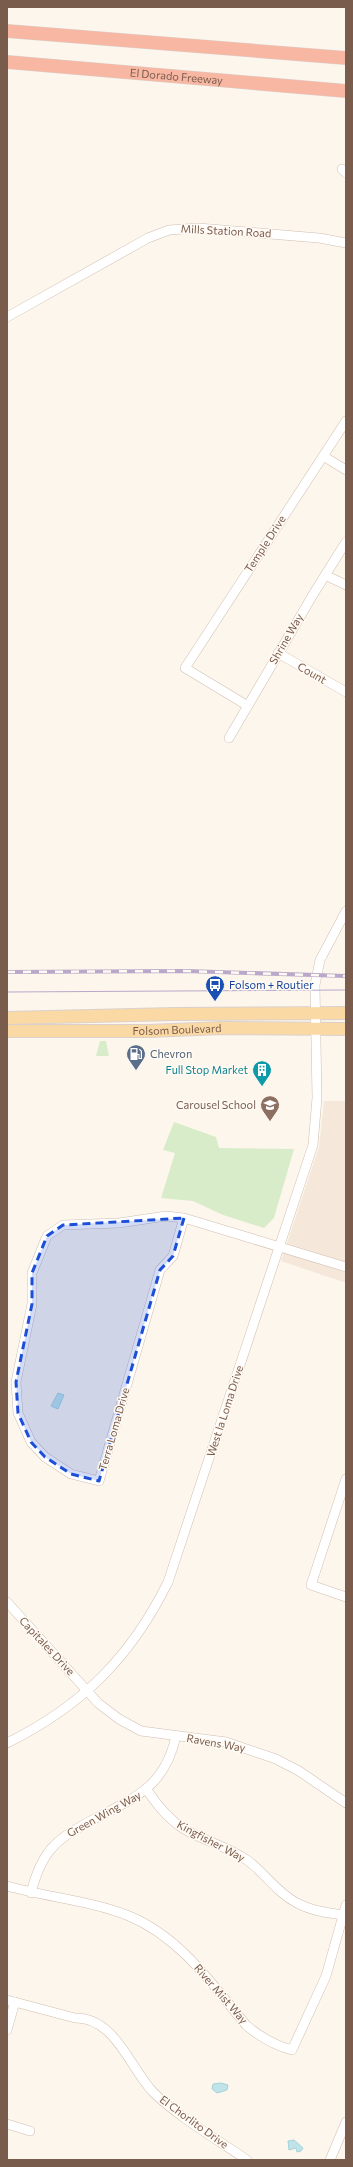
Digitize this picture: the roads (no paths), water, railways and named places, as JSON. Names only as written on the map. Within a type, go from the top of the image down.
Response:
[{"type":"highway","points":[[9,30],[346,58]]},
{"type":"highway","name":"El Dorado Freeway","points":[[7,62],[346,91]]},
{"type":"highway","points":[[7,70],[149,73]]},
{"type":"main road","name":"Folsom Boulevard","points":[[7,1018],[175,1014],[346,1013]]},
{"type":"main road","points":[[119,1032],[126,1023],[160,1020],[175,1014]]},
{"type":"main road","name":"Folsom Boulevard","points":[[7,1032],[119,1032],[221,1028],[346,1029]]},
{"type":"street","name":"Mills Station Road","points":[[7,317],[148,238],[169,230],[184,228],[244,230],[319,238],[346,243]]},
{"type":"street","name":"Temple Drive","points":[[248,706],[185,668],[346,421]]},
{"type":"street","points":[[323,456],[346,470]]},
{"type":"street","name":"Shrine Way","points":[[229,738],[278,653],[346,542]]},
{"type":"street","points":[[325,575],[346,585]]},
{"type":"street","name":"Count","points":[[278,653],[346,692]]},
{"type":"street","name":"West la Loma Drive","points":[[7,1743],[61,1712],[116,1664],[130,1647],[153,1611],[168,1582],[313,1145],[317,1098],[314,985],[320,960],[346,911]]},
{"type":"street","name":"Terra Loma Drive","points":[[184,1218],[173,1256],[160,1270],[99,1481],[71,1474],[45,1457],[31,1442],[23,1428],[16,1403],[16,1382],[32,1304],[32,1273],[47,1236],[57,1228],[69,1223],[119,1223],[166,1216],[184,1218],[346,1267]]},
{"type":"street","points":[[346,1482],[311,1585],[346,1597]]},
{"type":"street","name":"Capitales Drive","points":[[7,1602],[87,1690]]},
{"type":"street","name":"Ravens Way","points":[[87,1690],[108,1712],[141,1731],[226,1742],[276,1759],[300,1771],[346,1803]]},
{"type":"street","name":"Green Wing Way","points":[[31,1893],[43,1859],[62,1838],[146,1790],[157,1780],[168,1764],[176,1736]]},
{"type":"street","name":"Kingfisher Way","points":[[146,1790],[172,1820],[184,1829],[218,1844],[247,1860],[286,1896],[296,1903],[320,1912],[344,1915]]},
{"type":"street","name":"River Mist Way","points":[[7,1886],[31,1893],[114,1911],[155,1929],[186,1954],[246,2025],[268,2041],[292,2050],[326,1976],[346,1906]]},
{"type":"street","points":[[7,2030],[11,2001]]},
{"type":"street","name":"El Chorlito Drive","points":[[11,2001],[75,2018],[86,2018],[98,2025],[119,2043],[137,2071],[154,2092],[247,2160]]},
{"type":"street","points":[[330,2160],[346,2122]]},
{"type":"street","points":[[7,2124],[30,2131]]},
{"type":"water","points":[[58,1393],[64,1395],[58,1409],[51,1406]]},
{"type":"water","points":[[221,2083],[228,2085],[227,2090],[217,2093],[212,2089],[213,2084]]},
{"type":"water","points":[[294,2140],[303,2148],[301,2151],[297,2152],[296,2148],[289,2150],[288,2141]]},
{"type":"tram line","points":[[7,992],[346,990]]},
{"type":"railway","points":[[7,972],[186,971],[346,976]]},
{"type":"place","name":"Folsom + Routier","points":[[215,1002]]},
{"type":"place","name":"Chevron","points":[[136,1071]]},
{"type":"place","name":"Full Stop Market","points":[[262,1087]]},
{"type":"place","name":"Carousel School","points":[[270,1122]]}]
